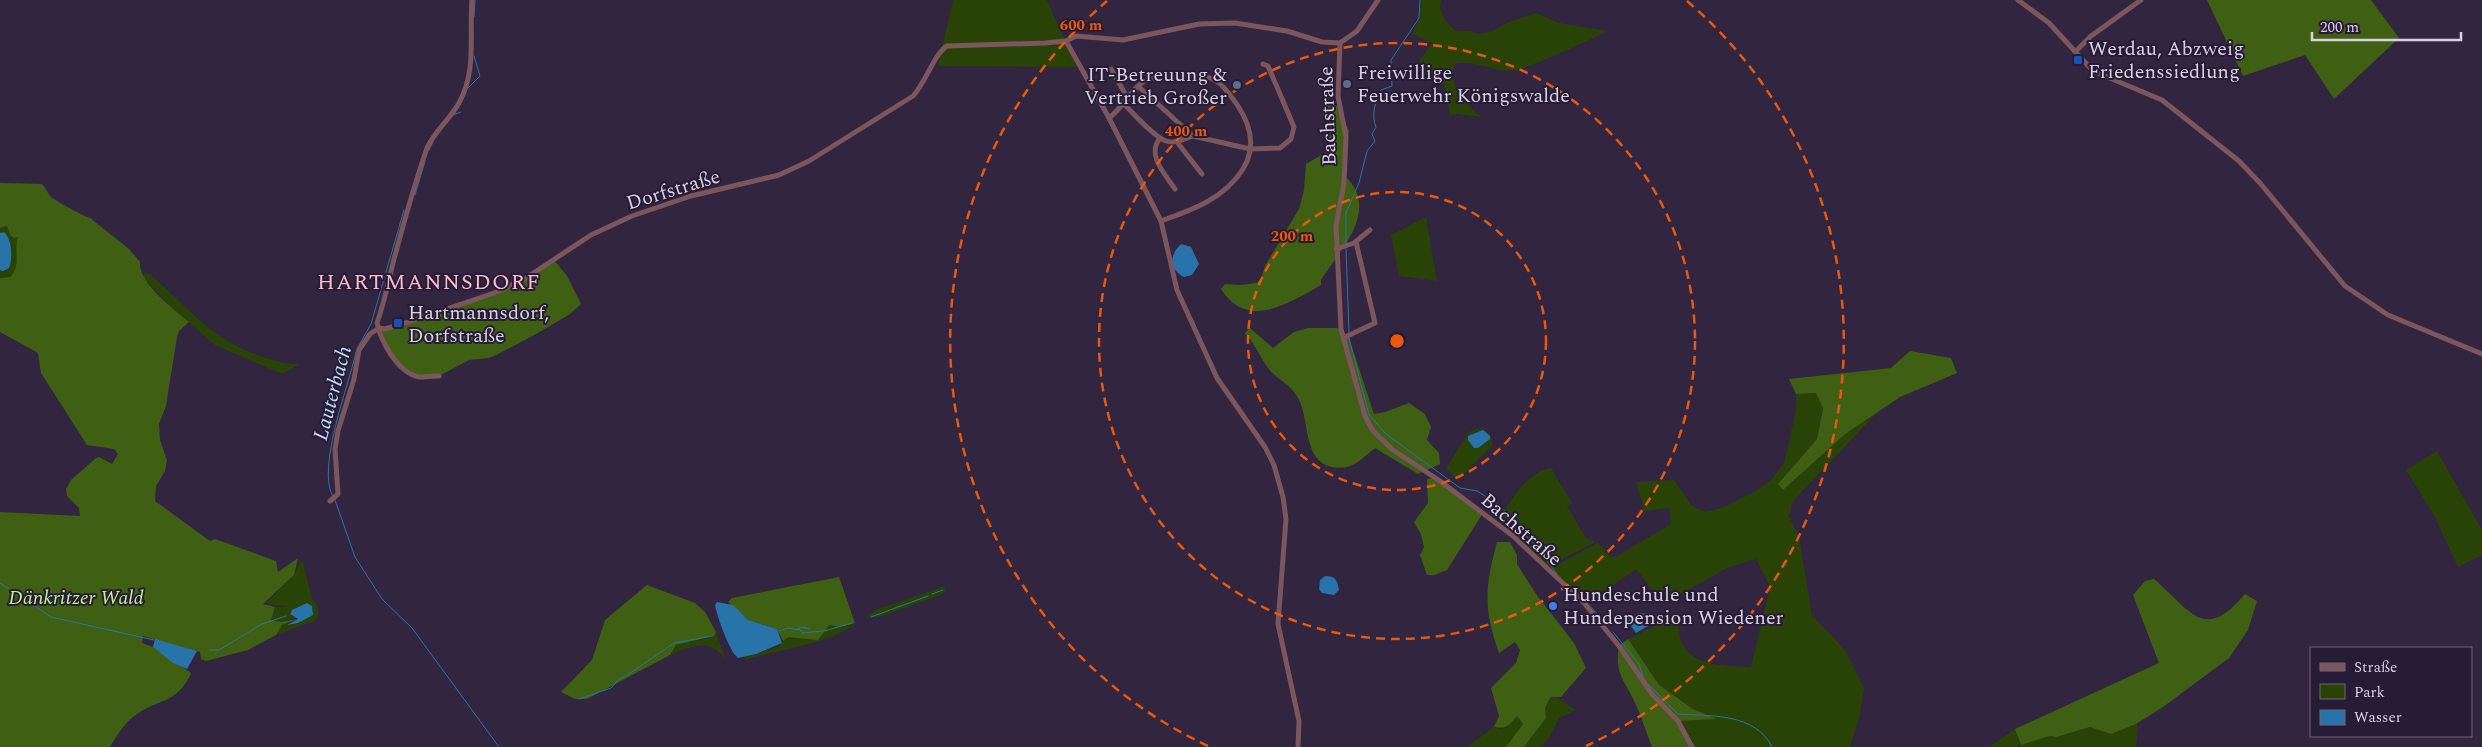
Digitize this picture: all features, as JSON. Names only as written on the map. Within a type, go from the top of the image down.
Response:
[{"type":"street","points":[[439,376],[419,376],[410,373],[399,364],[387,347],[377,323],[424,155],[431,139],[459,103],[470,74],[472,0]]},
{"type":"street","points":[[1298,747],[1299,721],[1278,624],[1286,529],[1281,490],[1274,465],[1265,447],[1217,378],[1179,297],[1161,221],[1109,118],[1066,41],[1076,36],[1123,40],[1199,24],[1234,23],[1287,31],[1322,42],[1340,42],[1357,31],[1378,0]]},
{"type":"street","points":[[2018,0],[2048,23],[2085,64],[2100,76],[2147,92],[2162,100],[2239,162],[2260,183],[2332,273],[2353,291],[2388,315],[2482,354]]},
{"type":"street","points":[[2075,52],[2092,36],[2141,0]]},
{"type":"street","name":"Dorfstraße","points":[[379,328],[385,329],[407,323],[494,293],[526,278],[591,235],[632,216],[691,196],[779,175],[810,161],[913,96],[925,82],[940,53],[951,45],[1005,45],[1066,41]]},
{"type":"street","name":"Bachstraße","points":[[1340,42],[1338,96],[1346,138],[1344,184],[1336,226],[1336,248],[1344,337],[1364,416],[1373,431],[1393,450],[1435,478],[1513,536],[1584,603],[1619,646],[1652,694],[1678,721],[1692,747]]},
{"type":"street","points":[[1139,87],[1193,136],[1250,149],[1280,148],[1289,142],[1294,130],[1288,108],[1268,66],[1263,64]]},
{"type":"street","points":[[1111,69],[1127,97]]},
{"type":"street","points":[[1109,118],[1124,104],[1127,97],[1146,80],[1200,76],[1212,78],[1226,89],[1246,118],[1251,135],[1250,149],[1243,168],[1219,194],[1194,209],[1161,221]]},
{"type":"street","points":[[1124,104],[1160,138],[1177,142],[1193,136]]},
{"type":"street","points":[[1160,138],[1154,148],[1154,156],[1175,189]]},
{"type":"street","points":[[1177,142],[1202,174]]},
{"type":"street","points":[[1336,248],[1356,242],[1370,230]]},
{"type":"street","points":[[1344,337],[1375,323],[1356,242]]},
{"type":"street","points":[[332,500],[338,492],[335,449],[359,350],[370,334],[379,328]]},
{"type":"green space","points":[[953,0],[1047,0],[1077,67],[938,66]]},
{"type":"green space","points":[[1421,0],[1441,0],[1440,8],[1446,22],[1456,31],[1470,31],[1478,34],[1491,32],[1509,22],[1536,13],[1559,23],[1608,31],[1517,70],[1501,70],[1469,63],[1455,64],[1453,79],[1459,94],[1469,107],[1482,117],[1450,115],[1446,90],[1441,81],[1414,69],[1432,43],[1412,34],[1420,18]]},
{"type":"green space","points":[[2207,0],[2371,0],[2399,38],[2334,99],[2305,55],[2243,76]]},
{"type":"green space","points":[[1323,100],[1331,102],[1338,107],[1349,131],[1345,150],[1346,177],[1355,190],[1359,203],[1358,217],[1346,243],[1321,280],[1321,285],[1296,299],[1269,310],[1243,309],[1231,302],[1221,289],[1225,284],[1241,285],[1256,283],[1261,279],[1265,266],[1299,209],[1304,190],[1306,164],[1328,151],[1327,124],[1323,112]]},
{"type":"green space","name":"Dänkritzer Wald","points":[[0,183],[42,184],[53,199],[90,218],[129,249],[140,262],[141,270],[151,287],[166,303],[189,322],[179,331],[177,337],[166,406],[159,424],[160,440],[167,460],[165,471],[156,486],[155,501],[210,541],[215,539],[276,561],[278,572],[298,558],[294,575],[263,604],[275,607],[271,620],[280,622],[298,619],[282,625],[276,635],[248,650],[206,661],[201,659],[200,652],[143,636],[142,643],[153,647],[191,673],[186,683],[174,695],[145,709],[129,721],[118,733],[110,747],[0,747],[0,512],[80,516],[79,508],[67,496],[66,489],[71,480],[96,458],[99,457],[112,464],[118,454],[114,449],[87,445],[41,373],[38,353],[0,332],[0,278],[10,277],[16,268],[18,237],[14,238],[10,235],[7,226],[0,228]]},
{"type":"green space","points":[[1426,217],[1437,281],[1399,276],[1391,235]]},
{"type":"green space","points":[[7,226],[18,236],[17,262],[16,268],[10,277],[0,278],[0,228]]},
{"type":"green space","points":[[554,260],[567,276],[581,304],[570,314],[498,354],[489,358],[469,360],[439,376],[419,377],[399,364],[387,347],[382,331],[499,291]]},
{"type":"green space","points":[[147,272],[215,333],[247,351],[266,358],[300,364],[282,374],[215,345],[171,307],[142,276]]},
{"type":"green space","points":[[1250,328],[1273,348],[1294,332],[1308,328],[1338,328],[1349,338],[1374,414],[1409,403],[1425,414],[1431,427],[1427,440],[1439,453],[1440,464],[1418,474],[1375,448],[1350,466],[1339,468],[1322,463],[1311,448],[1302,406],[1298,398],[1292,389],[1268,368],[1245,333]]},
{"type":"green space","points":[[1910,351],[1951,358],[1957,373],[1900,397],[1844,435],[1783,490],[1778,484],[1817,439],[1823,408],[1816,393],[1796,394],[1789,379],[1891,368]]},
{"type":"green space","points":[[1816,393],[1823,407],[1817,439],[1778,484],[1783,490],[1844,435],[1876,414],[1793,501],[1789,516],[1799,537],[1812,615],[1845,650],[1864,688],[1860,715],[1850,747],[1695,747],[1681,721],[1715,719],[1693,709],[1659,685],[1628,639],[1663,622],[1677,619],[1682,643],[1694,657],[1712,664],[1751,667],[1770,587],[1756,559],[1727,568],[1663,604],[1636,569],[1586,603],[1548,570],[1598,543],[1611,557],[1617,556],[1671,524],[1669,508],[1644,511],[1636,482],[1674,480],[1692,506],[1705,512],[1722,508],[1754,492],[1771,480],[1784,463],[1796,410],[1796,394]]},
{"type":"green space","points":[[1479,428],[1490,435],[1492,446],[1458,480],[1446,468],[1469,432]]},
{"type":"green space","points":[[2437,451],[2482,530],[2482,555],[2458,567],[2434,515],[2406,470]]},
{"type":"green space","points":[[1551,468],[1572,503],[1567,506],[1586,538],[1595,542],[1546,568],[1497,517],[1501,510],[1506,509],[1525,483],[1538,473]]},
{"type":"green space","points":[[1435,478],[1483,513],[1447,570],[1434,575],[1427,575],[1420,555],[1424,547],[1421,534],[1414,522],[1428,503],[1427,479]]},
{"type":"green space","points":[[1497,542],[1510,542],[1517,555],[1517,564],[1536,594],[1574,643],[1586,668],[1561,697],[1551,697],[1545,708],[1546,718],[1524,747],[1506,747],[1523,724],[1517,716],[1505,727],[1494,727],[1499,716],[1491,688],[1516,663],[1520,650],[1515,642],[1499,653],[1490,623],[1488,585]]},
{"type":"green space","points":[[302,559],[312,598],[318,607],[318,616],[314,621],[276,635],[280,627],[288,622],[287,625],[296,624],[312,616],[313,609],[307,603],[290,612],[292,616],[297,618],[280,622],[270,620],[275,607],[288,607],[266,603],[294,575]]},
{"type":"green space","points":[[839,577],[855,623],[841,627],[829,625],[818,640],[788,637],[783,641],[777,629],[748,620],[728,602],[732,598]]},
{"type":"green space","points":[[2154,579],[2188,611],[2198,617],[2208,619],[2219,617],[2231,609],[2245,594],[2257,601],[2248,630],[2229,658],[2163,707],[2136,724],[2111,734],[2090,727],[2021,745],[2015,729],[2159,663],[2133,595],[2145,581]]},
{"type":"green space","points":[[647,585],[695,603],[705,612],[716,632],[714,636],[676,645],[670,655],[587,699],[575,699],[561,692],[592,660],[605,620]]},
{"type":"green space","points":[[942,587],[946,589],[945,593],[883,616],[868,618],[869,614],[878,609]]},
{"type":"green space","points":[[855,623],[846,630],[820,641],[745,660],[744,657],[777,647],[783,641],[779,631],[832,624],[847,626]]},
{"type":"green space","points":[[716,632],[726,661],[720,653],[708,646],[694,647],[670,655],[675,645],[710,638]]},
{"type":"green space","points":[[1628,639],[1659,685],[1693,709],[1717,719],[1679,721],[1692,747],[1652,747],[1637,708],[1619,670],[1619,646]]},
{"type":"green space","points":[[1551,697],[1557,698],[1576,710],[1559,718],[1549,738],[1540,747],[1524,747],[1546,718],[1545,708]]},
{"type":"green space","points":[[1517,715],[1523,724],[1506,747],[1467,747],[1494,727],[1502,729]]},
{"type":"green space","points":[[2136,724],[2138,729],[2136,747],[2022,747],[2021,745],[2090,727],[2111,734]]},
{"type":"green space","points":[[2015,729],[2021,745],[2017,747],[1989,747]]},
{"type":"water","points":[[4,232],[9,239],[11,254],[9,268],[3,271],[0,270],[0,233]]},
{"type":"water","points":[[1181,244],[1191,247],[1199,264],[1192,275],[1184,277],[1179,274],[1172,262],[1174,253]]},
{"type":"water","points":[[1483,430],[1490,436],[1490,439],[1478,448],[1474,448],[1468,440],[1468,436]]},
{"type":"water","points":[[1325,576],[1332,577],[1337,581],[1339,590],[1334,595],[1322,593],[1319,589],[1320,580]]},
{"type":"water","points":[[717,602],[733,605],[748,620],[777,629],[782,643],[756,654],[738,658],[727,641],[721,625],[715,605]]},
{"type":"water","points":[[307,603],[312,606],[313,615],[298,623],[287,625],[298,619],[290,614],[292,610]]},
{"type":"water","points":[[1639,613],[1652,614],[1658,620],[1636,633],[1626,619]]},
{"type":"water","points":[[155,639],[197,651],[187,669],[173,663],[153,647]]},
{"type":"waterway","name":"Lauterbach","points":[[474,17],[475,0]]},
{"type":"waterway","points":[[1346,245],[1346,213],[1359,183],[1367,151],[1375,141],[1372,134],[1376,127],[1374,118],[1375,104],[1381,90],[1392,86],[1391,60],[1419,18],[1420,0]]},
{"type":"waterway","name":"Lauterbach","points":[[468,88],[480,76],[474,56]]},
{"type":"waterway","name":"Lauterbach","points":[[453,115],[461,112]]},
{"type":"waterway","name":"Lauterbach","points":[[429,150],[433,142]]},
{"type":"waterway","name":"Lauterbach","points":[[415,195],[425,161]]},
{"type":"waterway","name":"Lauterbach","points":[[357,349],[371,324],[404,210]]},
{"type":"waterway","points":[[1346,249],[1349,332]]},
{"type":"waterway","points":[[1349,338],[1369,415],[1386,434],[1460,488],[1477,491],[1499,505]]},
{"type":"waterway","name":"Lauterbach","points":[[333,497],[329,484],[328,466],[331,447],[356,352]]},
{"type":"waterway","name":"Lauterbach","points":[[335,500],[355,557],[382,599],[412,628],[499,747]]},
{"type":"waterway","points":[[1504,510],[1518,530],[1530,539],[1557,574]]},
{"type":"waterway","points":[[0,583],[51,617],[154,640]]},
{"type":"waterway","points":[[932,594],[943,590]]},
{"type":"waterway","points":[[871,617],[928,596]]},
{"type":"waterway","points":[[1582,598],[1608,625]]},
{"type":"waterway","points":[[210,650],[219,650],[262,624],[286,616]]},
{"type":"waterway","points":[[779,631],[788,628],[800,630],[802,633],[824,631],[852,623]]},
{"type":"waterway","points":[[797,629],[802,627],[810,629]]},
{"type":"waterway","points":[[1613,632],[1639,664],[1643,676]]},
{"type":"waterway","points":[[579,699],[611,688],[619,679],[674,643],[712,636]]},
{"type":"waterway","points":[[1648,684],[1678,714],[1718,716],[1744,722],[1765,736],[1772,747]]},
{"type":"place","name":"Werdau, Abzweig Friedenssiedlung","points":[[2078,60]]},
{"type":"place","name":"Freiwillige Feuerwehr Königswalde","points":[[1347,84]]},
{"type":"place","name":"IT-Betreuung & Vertrieb Großer","points":[[1237,85]]},
{"type":"place","name":"Hartmannsdorf, Dorfstraße","points":[[398,323]]},
{"type":"place","name":"Hundeschule und Hundepension Wiedener","points":[[1553,606]]},
{"type":"district","name":"HARTMANNSDORF","points":[[429,281]]}]
